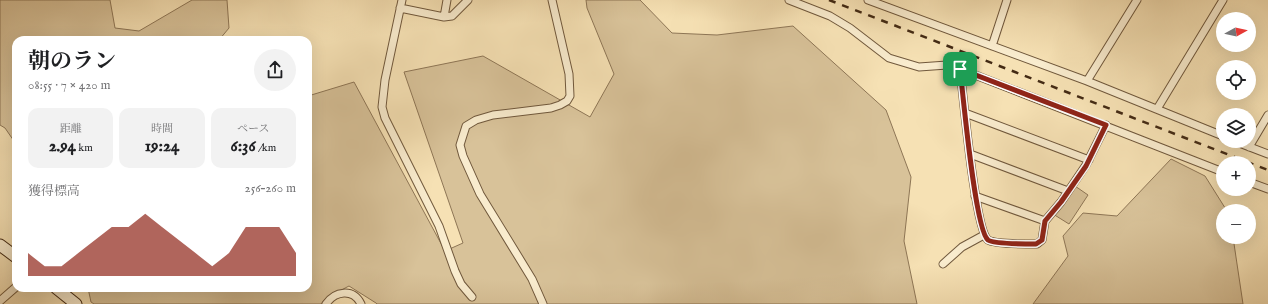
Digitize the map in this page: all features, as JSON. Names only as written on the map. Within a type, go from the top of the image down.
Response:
[{"type":"main road","points":[[0,245],[12,254]]},
{"type":"main road","points":[[61,292],[76,304]]},
{"type":"street","points":[[402,0],[385,80],[382,107],[385,118],[439,226],[461,284],[472,297]]},
{"type":"street","points":[[444,17],[447,0]]},
{"type":"street","points":[[400,8],[444,17],[452,16],[468,0]]},
{"type":"street","points":[[543,304],[532,279],[480,194],[463,156],[460,145],[466,126],[476,120],[493,115],[551,108],[560,106],[567,101],[570,96],[569,74],[552,0]]},
{"type":"street","points":[[789,0],[830,16],[850,28],[889,58],[919,67],[947,65],[960,69],[1216,169]]},
{"type":"street","points":[[868,0],[1087,81],[1216,133]]},
{"type":"street","points":[[992,46],[1007,0]]},
{"type":"street","points":[[1087,81],[1137,0]]},
{"type":"street","points":[[1157,109],[1223,0]]},
{"type":"street","points":[[960,69],[975,196],[984,235],[989,240],[998,242],[1036,244],[1042,240],[1045,221],[1068,192],[1089,160],[1106,125]]},
{"type":"street","points":[[965,113],[1089,160]]},
{"type":"street","points":[[1256,135],[1268,114]]},
{"type":"street","points":[[1252,148],[1268,154]]},
{"type":"street","points":[[970,154],[1068,192]]},
{"type":"street","points":[[1256,185],[1268,189]]},
{"type":"street","points":[[975,196],[1045,221]]},
{"type":"street","points":[[943,264],[962,247],[984,235]]},
{"type":"street","points":[[0,301],[12,290]]},
{"type":"street","points":[[326,304],[338,293],[347,292],[353,295],[361,304]]},
{"type":"shaded area","points":[[0,0],[110,0],[115,28],[139,31],[192,0],[227,0],[229,28],[222,36],[12,36],[12,138],[5,128],[0,125]]},
{"type":"shaded area","points":[[586,0],[640,0],[672,33],[717,35],[793,26],[886,110],[911,177],[904,241],[917,304],[377,304],[349,286],[326,298],[321,304],[94,304],[91,302],[89,292],[312,292],[312,95],[354,82],[445,251],[463,243],[404,72],[483,56],[590,117],[614,74],[587,8]]},
{"type":"shaded area","points":[[1171,159],[1205,176],[1216,194],[1216,196],[1218,196],[1223,204],[1216,204],[1216,244],[1234,244],[1243,304],[1033,304],[1068,256],[1063,236],[1083,213],[1117,216]]},
{"type":"shaded area","points":[[1075,186],[1088,195],[1069,224],[1053,214]]},
{"type":"railway","points":[[829,0],[1268,170]]},
{"type":"route","points":[[960,69],[1106,125],[1086,166],[1061,202],[1045,221],[1042,240],[1036,244],[998,242],[989,240],[984,235],[975,196],[960,69]]}]
